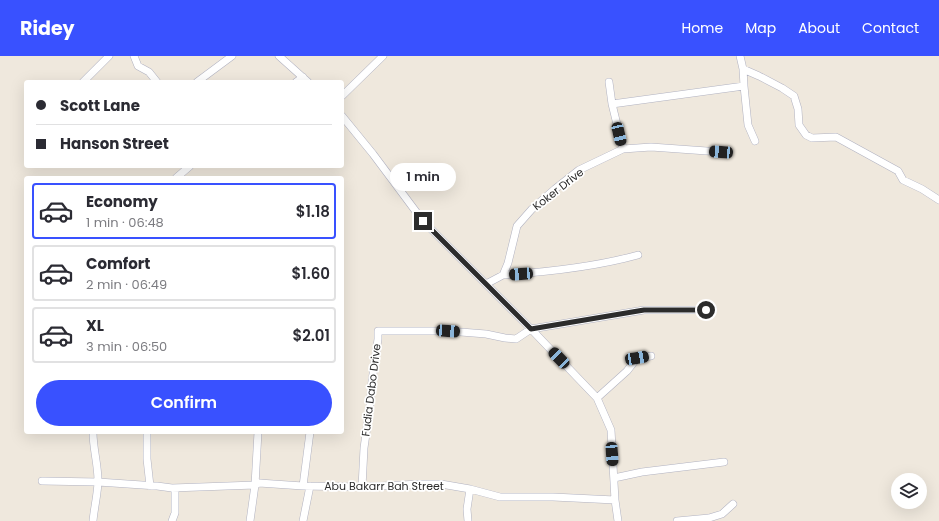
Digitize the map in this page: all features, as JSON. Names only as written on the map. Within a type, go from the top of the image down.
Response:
[{"type":"street","points":[[85,80],[109,56]]},
{"type":"street","points":[[134,56],[138,66],[149,72],[155,80]]},
{"type":"street","points":[[199,80],[232,56]]},
{"type":"street","points":[[279,56],[305,80]]},
{"type":"street","points":[[344,94],[383,56]]},
{"type":"street","points":[[740,56],[743,69],[748,125],[755,141]]},
{"type":"street","points":[[743,69],[782,88],[794,96],[798,109],[799,125],[806,135],[812,138],[836,137],[898,171],[904,180],[922,188],[939,200]]},
{"type":"street","points":[[609,82],[612,104],[623,149]]},
{"type":"street","points":[[612,104],[744,86]]},
{"type":"street","points":[[344,118],[373,154],[423,221],[531,329],[597,398],[611,430],[615,500],[618,521]]},
{"type":"street","name":"Koker Drive","points":[[503,275],[508,263],[517,226],[532,209],[579,170],[623,149],[651,147],[721,152]]},
{"type":"street","points":[[178,176],[188,168]]},
{"type":"street","points":[[486,284],[503,275],[550,271],[614,262],[638,255]]},
{"type":"street","points":[[531,329],[644,310],[713,310]]},
{"type":"street","name":"Fudia Dabo Drive","points":[[362,487],[364,448],[378,331],[448,331],[486,334],[516,339],[531,329]]},
{"type":"street","points":[[597,398],[627,371],[637,358],[651,356]]},
{"type":"street","points":[[93,434],[93,446],[97,459],[98,482],[93,521]]},
{"type":"street","points":[[147,434],[147,459],[150,486]]},
{"type":"street","points":[[250,521],[255,485],[258,434]]},
{"type":"street","points":[[303,521],[307,486],[310,434]]},
{"type":"street","points":[[614,478],[642,472],[724,462]]},
{"type":"street","name":"Abu Bakarr Bah Street","points":[[42,481],[98,482],[176,488],[255,485],[259,483],[362,487],[427,484],[457,486],[500,497],[553,497],[615,500]]},
{"type":"street","points":[[172,521],[175,513],[176,488]]},
{"type":"street","points":[[468,521],[467,509],[470,489]]},
{"type":"street","points":[[678,521],[709,518],[722,514],[733,504]]},
{"type":"route","points":[[423,221],[531,329],[644,310],[706,310]]}]
